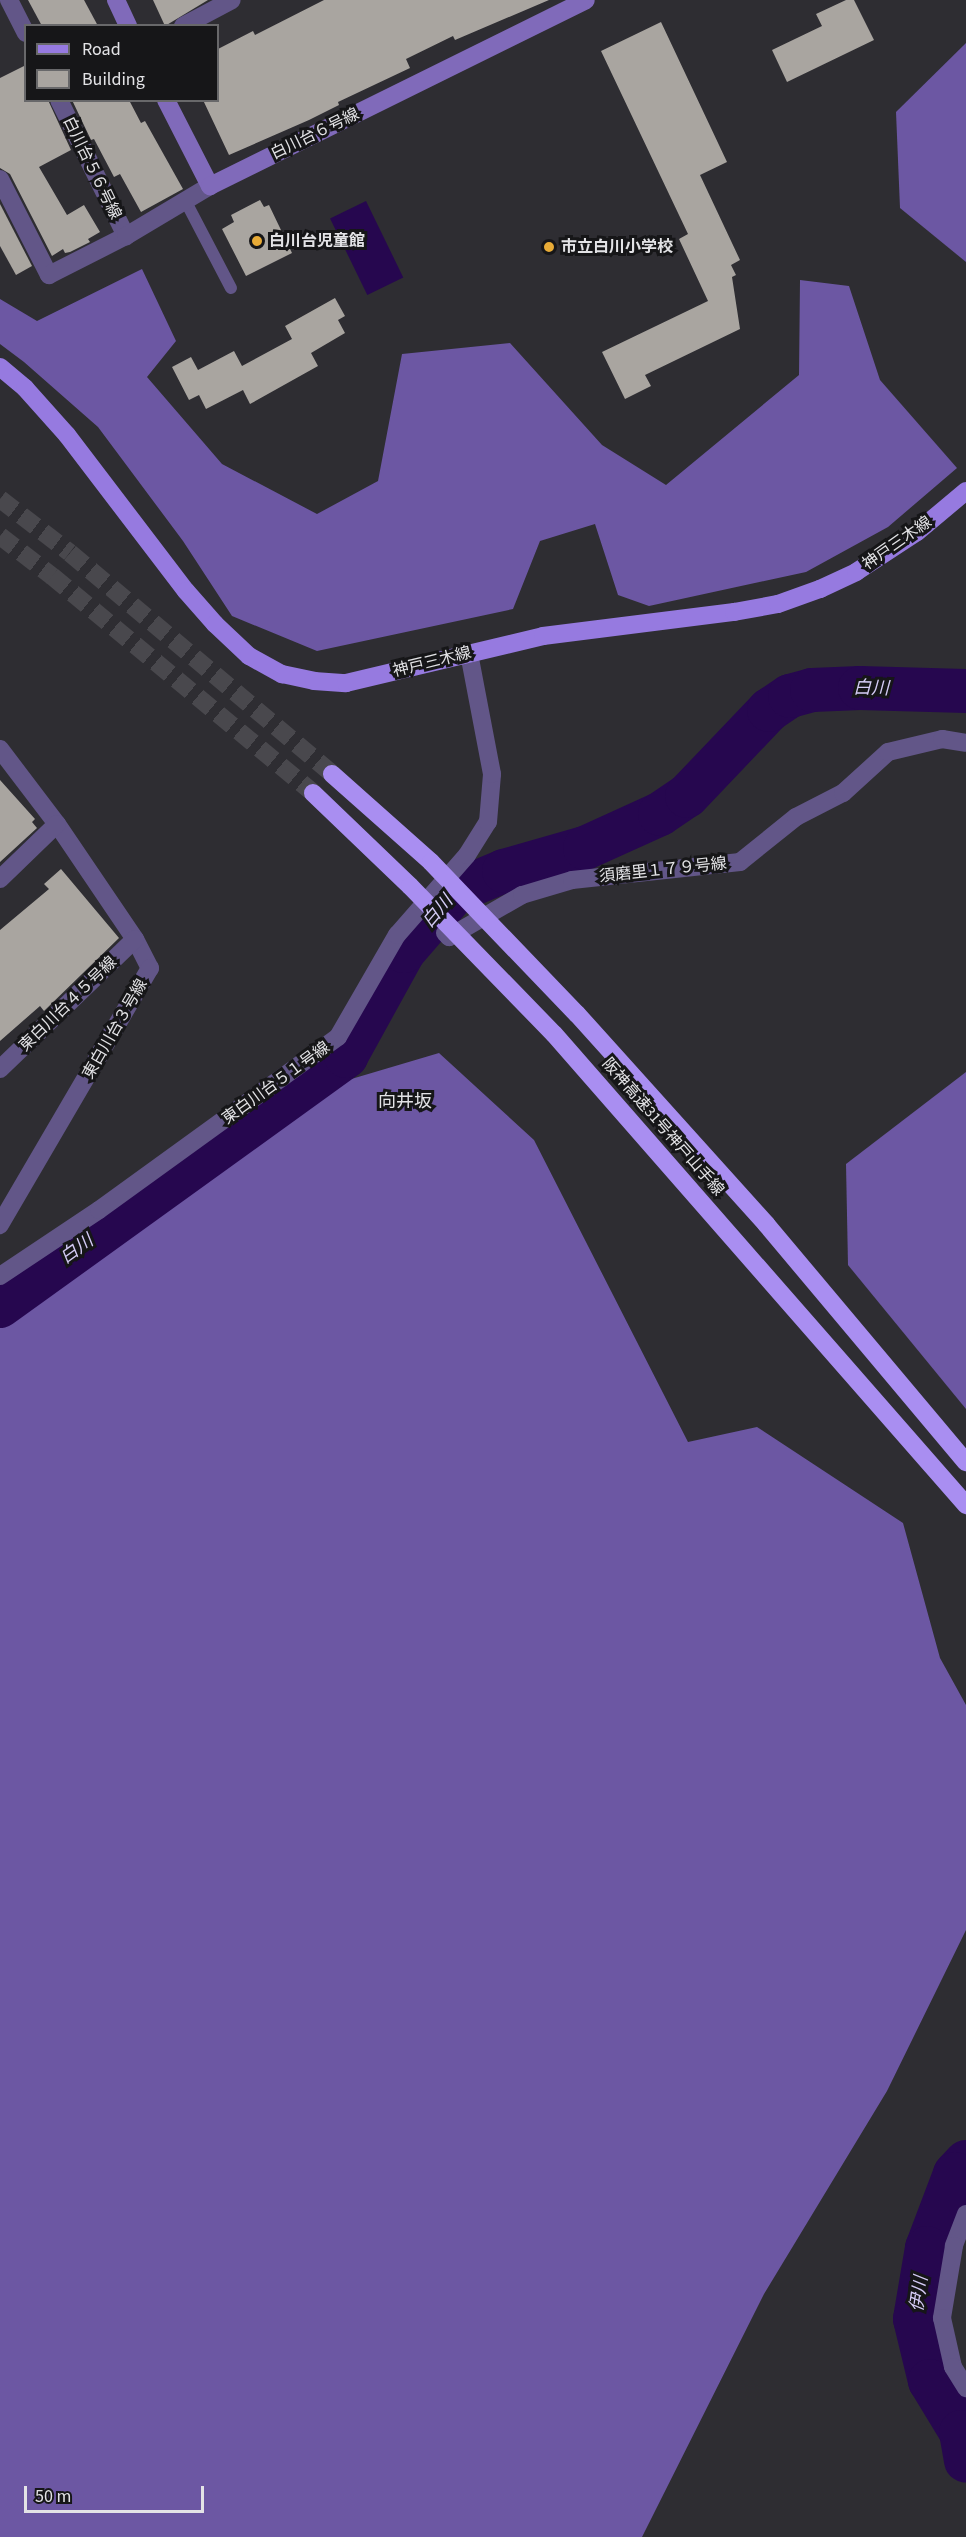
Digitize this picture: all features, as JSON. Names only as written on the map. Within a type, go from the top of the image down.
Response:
[{"type":"highway","name":"阪神高速31号神戸山手線","points":[[332,774],[430,862],[577,1014],[766,1224],[966,1462]]},
{"type":"highway","name":"阪神高速31号神戸山手線","points":[[313,793],[410,886],[554,1034],[966,1505]]},
{"type":"main road","name":"神戸三木線","points":[[0,367],[25,388],[67,435],[186,591],[215,624],[249,656],[282,674],[314,681],[346,682],[543,636],[735,612],[778,604],[820,589],[856,572],[917,532],[966,491]]},
{"type":"street","points":[[9,0],[24,29]]},
{"type":"street","points":[[116,0],[127,24]]},
{"type":"street","points":[[187,24],[232,0]]},
{"type":"street","name":"白川台６号線","points":[[0,179],[49,275],[126,236],[210,186],[586,0]]},
{"type":"street","name":"白川台５６号線","points":[[60,102],[126,236]]},
{"type":"street","points":[[167,102],[210,186]]},
{"type":"street","name":"東白川台５１号線","points":[[0,1276],[108,1203],[338,1037],[398,934],[467,855],[488,822],[492,774],[470,653]]},
{"type":"street","name":"須磨里１７９号線","points":[[422,908],[449,937],[522,895],[572,880],[740,862],[796,816],[843,793],[888,752],[942,739],[966,743]]},
{"type":"street","name":"東白川台３号線","points":[[0,749],[57,824],[135,939],[150,968],[0,1225]]},
{"type":"street","points":[[0,879],[57,824]]},
{"type":"street","name":"東白川台４５号線","points":[[0,1069],[135,939]]},
{"type":"street","points":[[966,2214],[954,2246],[942,2318],[953,2367],[966,2388]]},
{"type":"lane","points":[[186,202],[231,288]]},
{"type":"shaded area","points":[[966,43],[966,262],[900,208],[896,112]]},
{"type":"shaded area","points":[[366,201],[403,277],[367,295],[330,219]]},
{"type":"shaded area","points":[[142,269],[176,341],[147,377],[222,464],[317,514],[378,481],[402,354],[510,343],[602,445],[666,485],[799,375],[800,280],[849,286],[880,380],[957,468],[888,527],[806,572],[649,606],[618,595],[595,524],[540,541],[513,609],[317,651],[232,616],[183,541],[98,427],[0,344],[0,299],[37,321]]},
{"type":"shaded area","points":[[439,1053],[534,1140],[688,1442],[757,1427],[903,1523],[940,1658],[966,1705],[966,1930],[887,2091],[764,2294],[642,2537],[0,2537],[0,1325],[321,1088]]},
{"type":"shaded area","points":[[966,1072],[966,1409],[848,1265],[846,1164]]},
{"type":"building","points":[[28,0],[84,0],[97,24],[41,24]]},
{"type":"building","points":[[153,0],[208,0],[168,24],[164,24]]},
{"type":"building","points":[[324,0],[549,0],[455,40],[453,36],[406,59],[410,68],[338,102],[339,105],[309,120],[229,155],[204,102],[219,102],[219,48],[253,31],[255,35]]},
{"type":"building","points":[[846,0],[854,0],[874,40],[787,82],[772,50],[822,26],[816,14]]},
{"type":"building","points":[[661,22],[727,162],[700,175],[740,260],[731,265],[736,275],[732,277],[740,329],[645,375],[651,386],[625,399],[602,352],[708,301],[679,239],[688,234],[601,51]]},
{"type":"building","points":[[24,66],[24,102],[49,102],[71,150],[39,167],[67,215],[84,205],[100,232],[88,239],[90,242],[70,252],[65,253],[63,249],[52,256],[10,174],[0,168],[0,78]]},
{"type":"building","points":[[73,102],[130,102],[141,123],[145,121],[183,189],[141,212],[120,174],[114,177],[94,139],[91,140]]},
{"type":"building","name":"白川台児童館","points":[[260,200],[264,207],[269,205],[292,253],[246,276],[222,229],[234,222],[231,215]]},
{"type":"building","points":[[0,204],[32,266],[16,275],[0,246]]},
{"type":"building","points":[[335,298],[345,316],[338,320],[345,333],[311,353],[318,366],[250,404],[243,390],[206,409],[199,395],[189,400],[172,367],[191,357],[198,370],[234,351],[242,366],[292,339],[285,326]]},
{"type":"building","points":[[0,780],[35,819],[32,822],[37,828],[0,862]]},
{"type":"building","points":[[61,869],[119,938],[44,1011],[40,1006],[0,1041],[0,930],[49,889],[44,884]]},
{"type":"waterway","name":"白川","points":[[0,1306],[346,1056],[404,951],[456,891],[504,871],[585,848],[660,814],[687,796],[769,710],[790,696],[812,690],[860,688],[966,691]]},
{"type":"waterway","name":"伊川","points":[[966,2162],[955,2174],[927,2248],[915,2319],[930,2381],[961,2432],[966,2461]]},
{"type":"tunnel","points":[[0,499],[70,553],[332,774]]},
{"type":"tunnel","points":[[0,536],[52,576],[313,793]]},
{"type":"place","name":"白川台児童館","points":[[257,241]]},
{"type":"place","name":"市立白川小学校","points":[[549,247]]},
{"type":"district","name":"向井坂","points":[[405,1102]]}]
